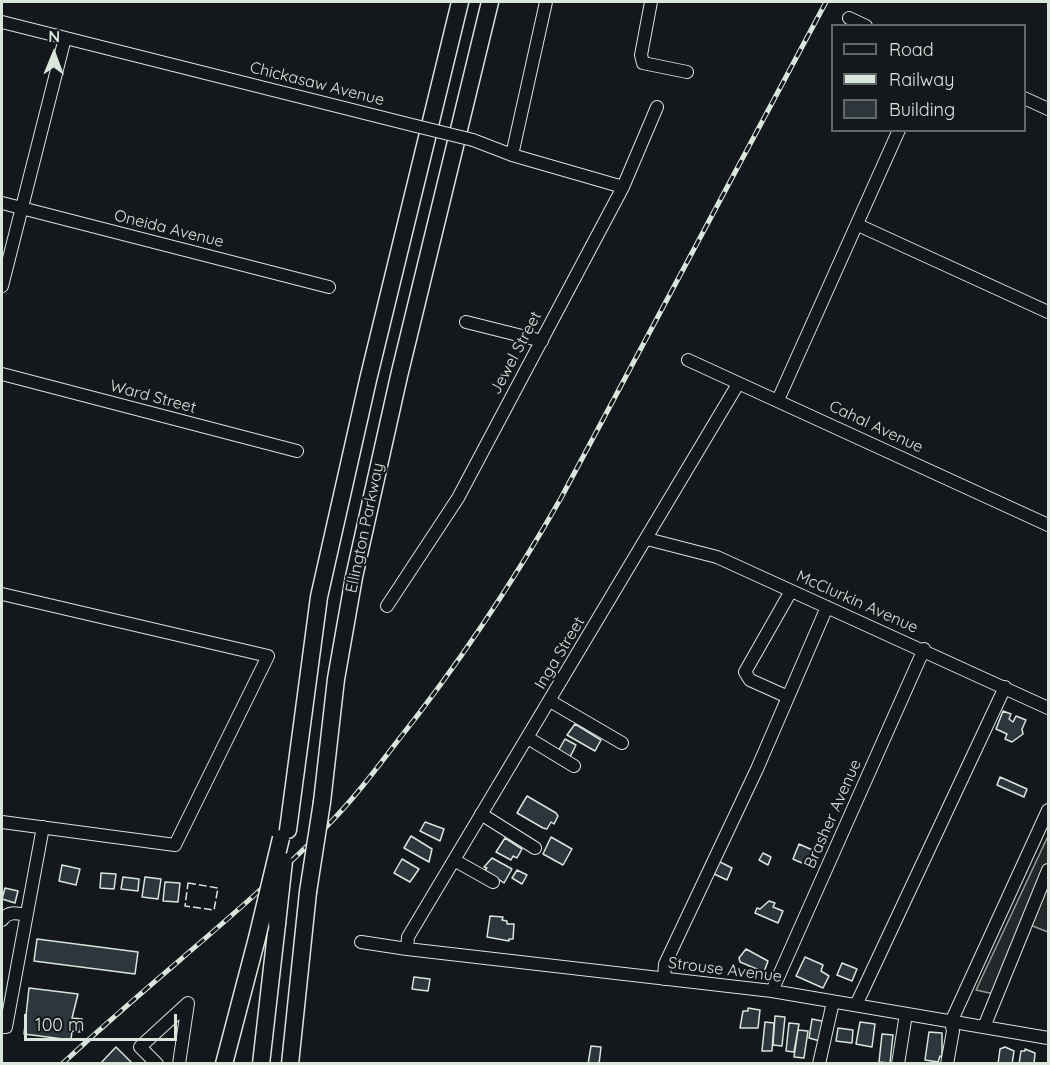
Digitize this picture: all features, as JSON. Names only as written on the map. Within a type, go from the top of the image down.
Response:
[{"type":"highway","name":"Ellington Parkway","points":[[284,834],[319,597],[341,493],[460,2]]},
{"type":"highway","name":"Ellington Parkway","points":[[290,1064],[308,892],[322,802],[336,679],[354,577],[399,376],[490,2]]},
{"type":"highway","points":[[261,1064],[277,924],[284,834]]},
{"type":"highway","points":[[224,1064],[284,834]]},
{"type":"street","points":[[512,155],[546,2]]},
{"type":"street","points":[[651,2],[641,55],[643,63],[687,72]]},
{"type":"street","points":[[849,18],[862,24]]},
{"type":"street","name":"Chickasaw Avenue","points":[[2,22],[473,140],[512,155],[623,188]]},
{"type":"street","points":[[2,286],[65,38]]},
{"type":"street","points":[[1026,99],[1048,109]]},
{"type":"street","name":"Jewel Street","points":[[387,606],[458,498],[623,188],[657,107]]},
{"type":"street","points":[[778,400],[898,132]]},
{"type":"street","name":"Oneida Avenue","points":[[2,203],[329,287]]},
{"type":"street","points":[[858,225],[1048,312]]},
{"type":"street","points":[[466,322],[542,341]]},
{"type":"street","name":"Cahal Avenue","points":[[688,360],[1048,525]]},
{"type":"street","name":"Ward Street","points":[[2,374],[297,451]]},
{"type":"street","name":"Inga Street","points":[[407,943],[454,860],[738,384]]},
{"type":"street","name":"McClurkin Avenue","points":[[647,539],[717,557],[1048,708]]},
{"type":"street","points":[[788,698],[750,681],[746,672],[791,591]]},
{"type":"street","points":[[2,594],[268,656],[175,845],[2,822]]},
{"type":"street","points":[[664,979],[665,964],[788,698],[827,607]]},
{"type":"street","name":"Brasher Avenue","points":[[772,991],[924,650]]},
{"type":"street","points":[[856,1005],[1005,687]]},
{"type":"street","points":[[550,701],[622,743]]},
{"type":"street","points":[[528,738],[574,766]]},
{"type":"street","points":[[947,1064],[953,1031],[951,1022],[1048,810]]},
{"type":"street","points":[[482,814],[535,848]]},
{"type":"street","points":[[4,1027],[43,827]]},
{"type":"street","points":[[454,860],[493,882]]},
{"type":"street","points":[[984,1027],[1048,870]]},
{"type":"street","points":[[2,920],[6,915],[14,913],[27,915]]},
{"type":"street","name":"Strouse Avenue","points":[[361,942],[407,943],[664,979],[772,991],[1048,1038]]},
{"type":"street","points":[[819,1064],[833,1002]]},
{"type":"street","points":[[157,1064],[140,1047],[188,1003],[179,1064]]},
{"type":"street","points":[[898,1064],[906,1014]]},
{"type":"shaded area","points":[[1048,836],[1048,932],[1030,925],[994,994],[976,990]]},
{"type":"building","points":[[1003,711],[1011,714],[1009,719],[1013,722],[1016,716],[1026,720],[1022,729],[1023,734],[1012,742],[1005,739],[1007,734],[996,729]]},
{"type":"building","points":[[575,724],[601,740],[595,751],[567,735]]},
{"type":"building","points":[[565,739],[576,745],[569,759],[557,753]]},
{"type":"building","points":[[1000,777],[1027,789],[1024,797],[997,785]]},
{"type":"building","points":[[527,796],[556,813],[558,816],[554,824],[551,822],[547,829],[543,828],[517,813]]},
{"type":"building","points":[[425,822],[444,829],[440,841],[420,831]]},
{"type":"building","points":[[411,836],[432,849],[429,862],[404,848]]},
{"type":"building","points":[[551,837],[572,849],[563,865],[543,854]]},
{"type":"building","points":[[505,838],[522,849],[517,858],[513,856],[511,860],[496,852]]},
{"type":"building","points":[[799,844],[817,852],[811,867],[793,859]]},
{"type":"building","points":[[763,853],[771,857],[768,865],[759,860]]},
{"type":"building","points":[[492,858],[512,869],[504,883],[485,870],[487,868],[484,867]]},
{"type":"building","points":[[402,859],[419,869],[410,882],[394,873]]},
{"type":"building","points":[[718,861],[732,868],[727,880],[712,873]]},
{"type":"building","points":[[62,865],[80,869],[76,885],[59,881]]},
{"type":"building","points":[[517,870],[527,875],[522,884],[512,878]]},
{"type":"building","points":[[101,873],[116,874],[114,889],[100,888]]},
{"type":"building","points":[[123,877],[139,879],[138,891],[121,889]]},
{"type":"building","points":[[145,877],[161,879],[158,899],[142,897]]},
{"type":"building","points":[[165,882],[180,883],[178,902],[163,901]]},
{"type":"building","points":[[5,888],[18,891],[15,903],[2,899]]},
{"type":"building","points":[[769,901],[775,903],[773,907],[783,911],[778,923],[755,913],[757,908],[760,909]]},
{"type":"building","points":[[490,916],[503,917],[502,920],[507,921],[507,924],[514,924],[513,939],[509,941],[487,937]]},
{"type":"building","points":[[37,939],[138,952],[135,974],[34,961]]},
{"type":"building","points":[[746,949],[768,961],[764,972],[740,962],[739,958]]},
{"type":"building","points":[[805,957],[823,965],[821,971],[829,976],[823,988],[796,976]]},
{"type":"building","points":[[842,963],[857,969],[852,981],[837,975]]},
{"type":"building","points":[[414,977],[430,979],[428,991],[412,989]]},
{"type":"building","points":[[29,988],[78,994],[72,1018],[82,1019],[80,1032],[72,1031],[71,1040],[24,1034]]},
{"type":"building","points":[[748,1008],[760,1010],[758,1028],[740,1028],[743,1011],[748,1011]]},
{"type":"building","points":[[775,1016],[785,1017],[782,1046],[773,1045]]},
{"type":"building","points":[[812,1019],[826,1022],[820,1041],[809,1038]]},
{"type":"building","points":[[765,1022],[774,1023],[772,1051],[762,1051]]},
{"type":"building","points":[[860,1022],[875,1024],[872,1047],[856,1044]]},
{"type":"building","points":[[789,1023],[799,1024],[794,1052],[786,1051]]},
{"type":"building","points":[[838,1028],[853,1030],[852,1043],[836,1041]]},
{"type":"building","points":[[798,1030],[808,1031],[804,1058],[794,1057]]},
{"type":"building","points":[[929,1032],[942,1033],[942,1057],[940,1056],[938,1062],[925,1060]]},
{"type":"building","points":[[882,1034],[893,1035],[890,1063],[879,1062]]},
{"type":"building","points":[[591,1046],[601,1047],[599,1064],[588,1064]]},
{"type":"building","points":[[116,1047],[133,1064],[100,1064]]},
{"type":"building","points":[[1005,1047],[1014,1051],[1012,1064],[998,1064],[1000,1049]]},
{"type":"building","points":[[1025,1049],[1035,1053],[1034,1064],[1019,1064],[1021,1051]]},
{"type":"railway","points":[[62,1064],[229,918],[326,827],[362,786],[463,654],[504,593],[561,498],[826,2]]},
{"type":"fence","points":[[188,883],[218,888],[214,910],[185,906],[188,883]]}]
